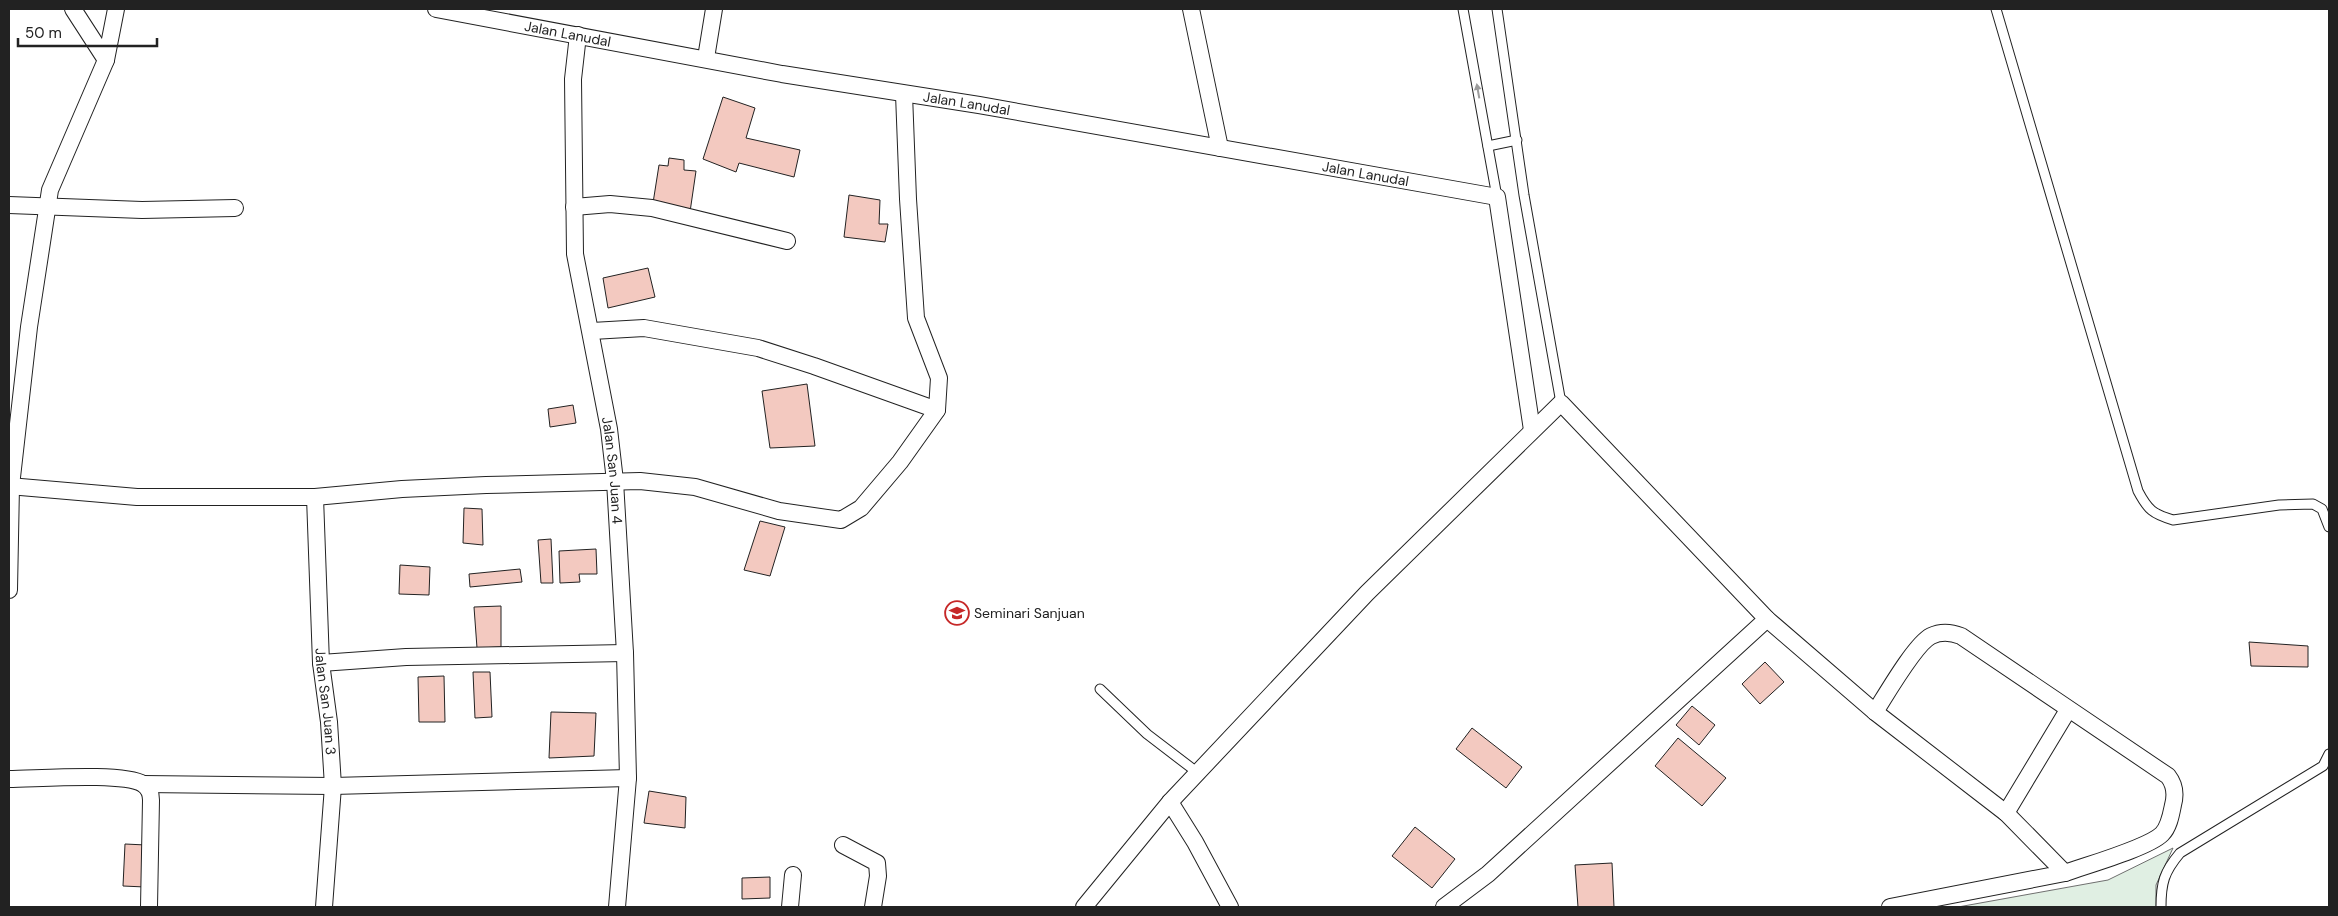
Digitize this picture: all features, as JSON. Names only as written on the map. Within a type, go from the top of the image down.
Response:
[{"type":"street","points":[[73,9],[106,60]]},
{"type":"street","points":[[9,590],[10,486],[29,326],[48,207],[53,182],[106,60],[116,9]]},
{"type":"street","name":"Jalan Lanudal","points":[[436,9],[904,94],[979,105],[1496,197]]},
{"type":"street","points":[[706,58],[714,9]]},
{"type":"street","points":[[1188,10],[1220,148]]},
{"type":"street","name":"Jalan San Juan 4","points":[[578,35],[573,80],[575,254],[592,331],[609,429],[626,653],[628,778],[617,907]]},
{"type":"street","points":[[10,486],[137,497],[315,497],[402,489],[640,481],[695,487],[779,511],[841,520],[861,508],[900,462],[937,410],[939,378],[916,318],[908,199],[904,94]]},
{"type":"street","points":[[1496,197],[1532,430]]},
{"type":"street","points":[[574,208],[610,204],[652,208],[787,241]]},
{"type":"street","points":[[9,205],[142,210],[235,208]]},
{"type":"street","points":[[592,331],[644,328],[758,348],[937,410]]},
{"type":"street","points":[[1084,907],[1170,802],[1367,592],[1561,403],[1767,619],[1875,712],[2006,813],[2065,872]]},
{"type":"street","name":"Jalan San Juan 3","points":[[315,497],[321,663],[329,722],[333,786],[324,907]]},
{"type":"street","points":[[1444,907],[1488,874],[1767,619]]},
{"type":"street","points":[[1875,712],[1914,653],[1929,637],[1951,632],[1961,636],[2068,710],[2161,769],[2173,782],[2175,791],[2168,827],[2156,839],[2065,872],[1890,907]]},
{"type":"street","points":[[321,663],[406,657],[626,653]]},
{"type":"street","points":[[2006,813],[2068,710]]},
{"type":"street","points":[[9,779],[118,777],[143,784],[333,786],[628,778]]},
{"type":"street","points":[[143,784],[150,793],[151,800],[149,907]]},
{"type":"street","points":[[1170,802],[1195,842],[1230,907]]},
{"type":"street","points":[[843,845],[877,863],[878,876],[873,907]]},
{"type":"street","points":[[790,907],[793,875]]},
{"type":"lane","points":[[1463,9],[1496,197]]},
{"type":"lane","points":[[1496,9],[1561,403]]},
{"type":"lane","points":[[1996,9],[2138,491],[2147,508],[2159,516],[2173,520],[2279,505],[2313,504],[2322,509],[2329,527]]},
{"type":"lane","points":[[1488,146],[1517,140]]},
{"type":"lane","points":[[1100,690],[1147,734],[1198,773]]},
{"type":"lane","points":[[2161,907],[2163,880],[2168,867],[2180,853],[2324,766],[2329,754]]},
{"type":"green space","points":[[2173,848],[2156,885],[2156,907],[1958,907],[2108,880]]},
{"type":"building","points":[[723,97],[755,108],[746,138],[800,150],[794,177],[739,163],[736,172],[703,159]]},
{"type":"building","points":[[669,158],[684,160],[684,170],[696,171],[690,212],[653,203],[659,165],[668,166]]},
{"type":"building","points":[[849,195],[880,200],[879,224],[888,224],[885,242],[844,237]]},
{"type":"building","points":[[648,268],[655,297],[608,308],[603,278]]},
{"type":"building","points":[[807,384],[815,446],[770,448],[762,391]]},
{"type":"building","points":[[573,405],[576,423],[550,427],[548,409]]},
{"type":"building","points":[[464,508],[482,509],[483,545],[463,543]]},
{"type":"building","points":[[760,521],[785,527],[770,576],[744,570]]},
{"type":"building","points":[[551,539],[553,583],[541,583],[538,540]]},
{"type":"building","points":[[596,549],[597,574],[579,574],[580,582],[560,583],[559,551]]},
{"type":"building","points":[[400,565],[430,567],[429,595],[399,594]]},
{"type":"building","points":[[520,569],[522,582],[470,587],[469,574]]},
{"type":"building","points":[[501,606],[501,647],[477,648],[474,607]]},
{"type":"building","points":[[2249,642],[2308,646],[2308,667],[2251,666]]},
{"type":"building","points":[[1765,662],[1784,682],[1760,704],[1742,684]]},
{"type":"building","points":[[473,672],[490,672],[492,717],[475,718]]},
{"type":"building","points":[[444,676],[445,722],[419,722],[418,677]]},
{"type":"building","points":[[1692,706],[1715,725],[1699,745],[1676,725]]},
{"type":"building","points":[[551,712],[596,713],[594,756],[549,758]]},
{"type":"building","points":[[1472,728],[1522,767],[1506,788],[1456,749]]},
{"type":"building","points":[[1678,738],[1726,778],[1702,806],[1655,766]]},
{"type":"building","points":[[649,791],[686,797],[685,828],[644,823]]},
{"type":"building","points":[[1415,827],[1455,859],[1432,888],[1392,856]]},
{"type":"building","points":[[125,844],[146,845],[145,887],[123,886]]},
{"type":"building","points":[[1612,863],[1614,907],[1578,907],[1575,865]]},
{"type":"building","points":[[770,877],[770,898],[742,899],[742,878]]},
{"type":"place","name":"Seminari Sanjuan","points":[[957,613]]}]
